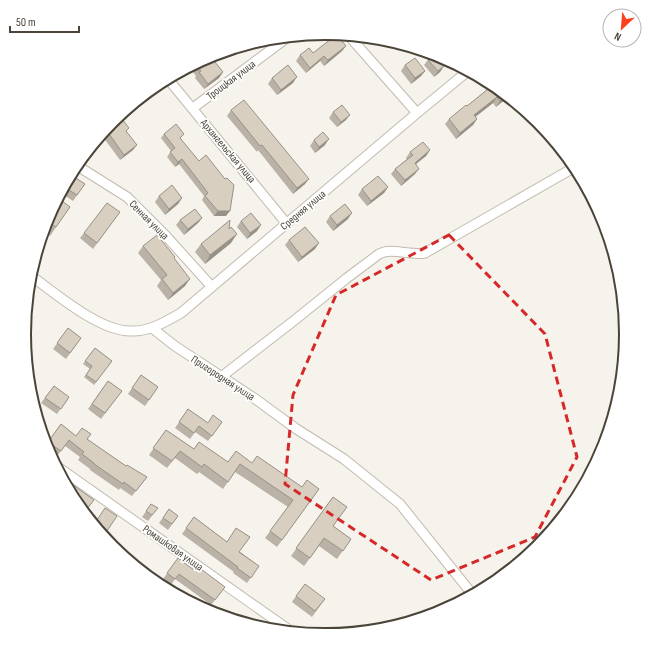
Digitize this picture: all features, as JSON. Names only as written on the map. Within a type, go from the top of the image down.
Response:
[{"type":"street","points":[[354,42],[417,113]]},
{"type":"street","name":"Троицкая улица","points":[[193,108],[278,44]]},
{"type":"street","name":"Средняя улица","points":[[37,280],[84,313],[110,328],[130,331],[152,328],[181,313],[463,75]]},
{"type":"street","name":"Архангельская улица","points":[[172,84],[287,224]]},
{"type":"street","name":"Сенная улица","points":[[82,169],[127,197],[166,236],[212,287]]},
{"type":"street","points":[[221,377],[292,324],[347,278],[384,251],[416,254],[425,253],[568,170]]},
{"type":"street","name":"Пригородная улица","points":[[152,328],[175,346],[344,459],[400,504],[469,591]]},
{"type":"street","name":"Ромашковая улица","points":[[64,470],[283,625]]},
{"type":"highlighted area","points":[[449,235],[545,334],[577,457],[535,537],[431,580],[285,484],[293,395],[336,295]]},
{"type":"building","points":[[329,40],[342,41],[346,46],[328,60],[324,56],[310,68],[300,55],[309,48],[313,53]]},
{"type":"building","points":[[415,58],[425,71],[415,78],[405,65]]},
{"type":"building","points":[[429,59],[444,66],[438,71]]},
{"type":"building","points":[[215,62],[223,72],[208,84],[199,72],[201,71],[199,69]]},
{"type":"building","points":[[288,65],[297,77],[281,90],[272,78]]},
{"type":"building","points":[[487,90],[502,99],[500,101],[497,97],[474,115],[477,119],[460,133],[449,119],[466,105],[467,106]]},
{"type":"building","points":[[244,100],[309,179],[297,188],[231,110]]},
{"type":"building","points":[[342,105],[350,115],[341,122],[333,112]]},
{"type":"building","points":[[123,121],[129,128],[126,131],[137,145],[124,155],[110,135]]},
{"type":"building","points":[[176,124],[184,134],[180,138],[199,161],[206,155],[225,179],[227,178],[234,185],[230,211],[218,211],[205,196],[208,193],[182,159],[178,162],[170,152],[175,148],[164,134]]},
{"type":"building","points":[[323,132],[329,139],[319,147],[314,140]]},
{"type":"building","points":[[423,142],[430,150],[415,163],[419,169],[405,180],[395,169],[413,155],[410,152]]},
{"type":"building","points":[[378,176],[388,187],[371,201],[362,189]]},
{"type":"building","points":[[76,178],[85,184],[77,195],[69,190]]},
{"type":"building","points":[[172,185],[182,198],[169,209],[159,196]]},
{"type":"building","points":[[62,201],[70,207],[56,227],[52,224]]},
{"type":"building","points":[[107,203],[120,212],[97,243],[84,233]]},
{"type":"building","points":[[345,204],[352,213],[337,225],[330,216]]},
{"type":"building","points":[[195,209],[202,218],[188,229],[180,220]]},
{"type":"building","points":[[251,213],[261,225],[250,233],[241,221]]},
{"type":"building","points":[[230,220],[229,229],[231,227],[237,234],[210,255],[201,244]]},
{"type":"building","points":[[305,227],[319,243],[302,257],[289,240]]},
{"type":"building","points":[[157,235],[175,257],[174,258],[190,279],[173,293],[162,279],[167,275],[143,246]]},
{"type":"building","points":[[68,328],[81,338],[70,353],[57,343]]},
{"type":"building","points":[[95,348],[112,361],[96,382],[86,375],[92,366],[85,361]]},
{"type":"building","points":[[141,375],[158,387],[149,400],[132,388]]},
{"type":"building","points":[[108,381],[122,391],[105,413],[92,404]]},
{"type":"building","points":[[54,386],[69,397],[61,409],[45,398]]},
{"type":"building","points":[[188,409],[208,423],[213,415],[222,422],[212,436],[199,426],[194,433],[179,422]]},
{"type":"building","points":[[61,424],[76,436],[82,428],[91,434],[87,439],[126,466],[127,465],[147,477],[136,491],[94,464],[82,454],[84,452],[69,440],[61,451],[52,445],[50,439]]},
{"type":"building","points":[[166,430],[194,449],[199,442],[228,462],[236,451],[252,463],[257,456],[302,487],[307,480],[319,489],[282,540],[270,531],[293,500],[240,464],[228,482],[204,464],[202,467],[180,451],[172,461],[153,448]]},
{"type":"building","points":[[72,484],[94,500],[88,508]]},
{"type":"building","points":[[333,497],[347,507],[333,526],[351,539],[343,551],[324,538],[310,558],[296,548]]},
{"type":"building","points":[[151,504],[158,508],[152,515],[146,511]]},
{"type":"building","points":[[105,508],[117,516],[107,531],[97,520]]},
{"type":"building","points":[[169,509],[178,516],[172,524],[163,518]]},
{"type":"building","points":[[194,517],[227,542],[236,528],[250,537],[239,552],[259,566],[251,578],[186,528]]},
{"type":"building","points":[[178,558],[194,570],[197,566],[225,587],[215,600],[179,574],[175,579],[167,573]]},
{"type":"building","points":[[305,584],[325,599],[315,611],[296,596]]}]
